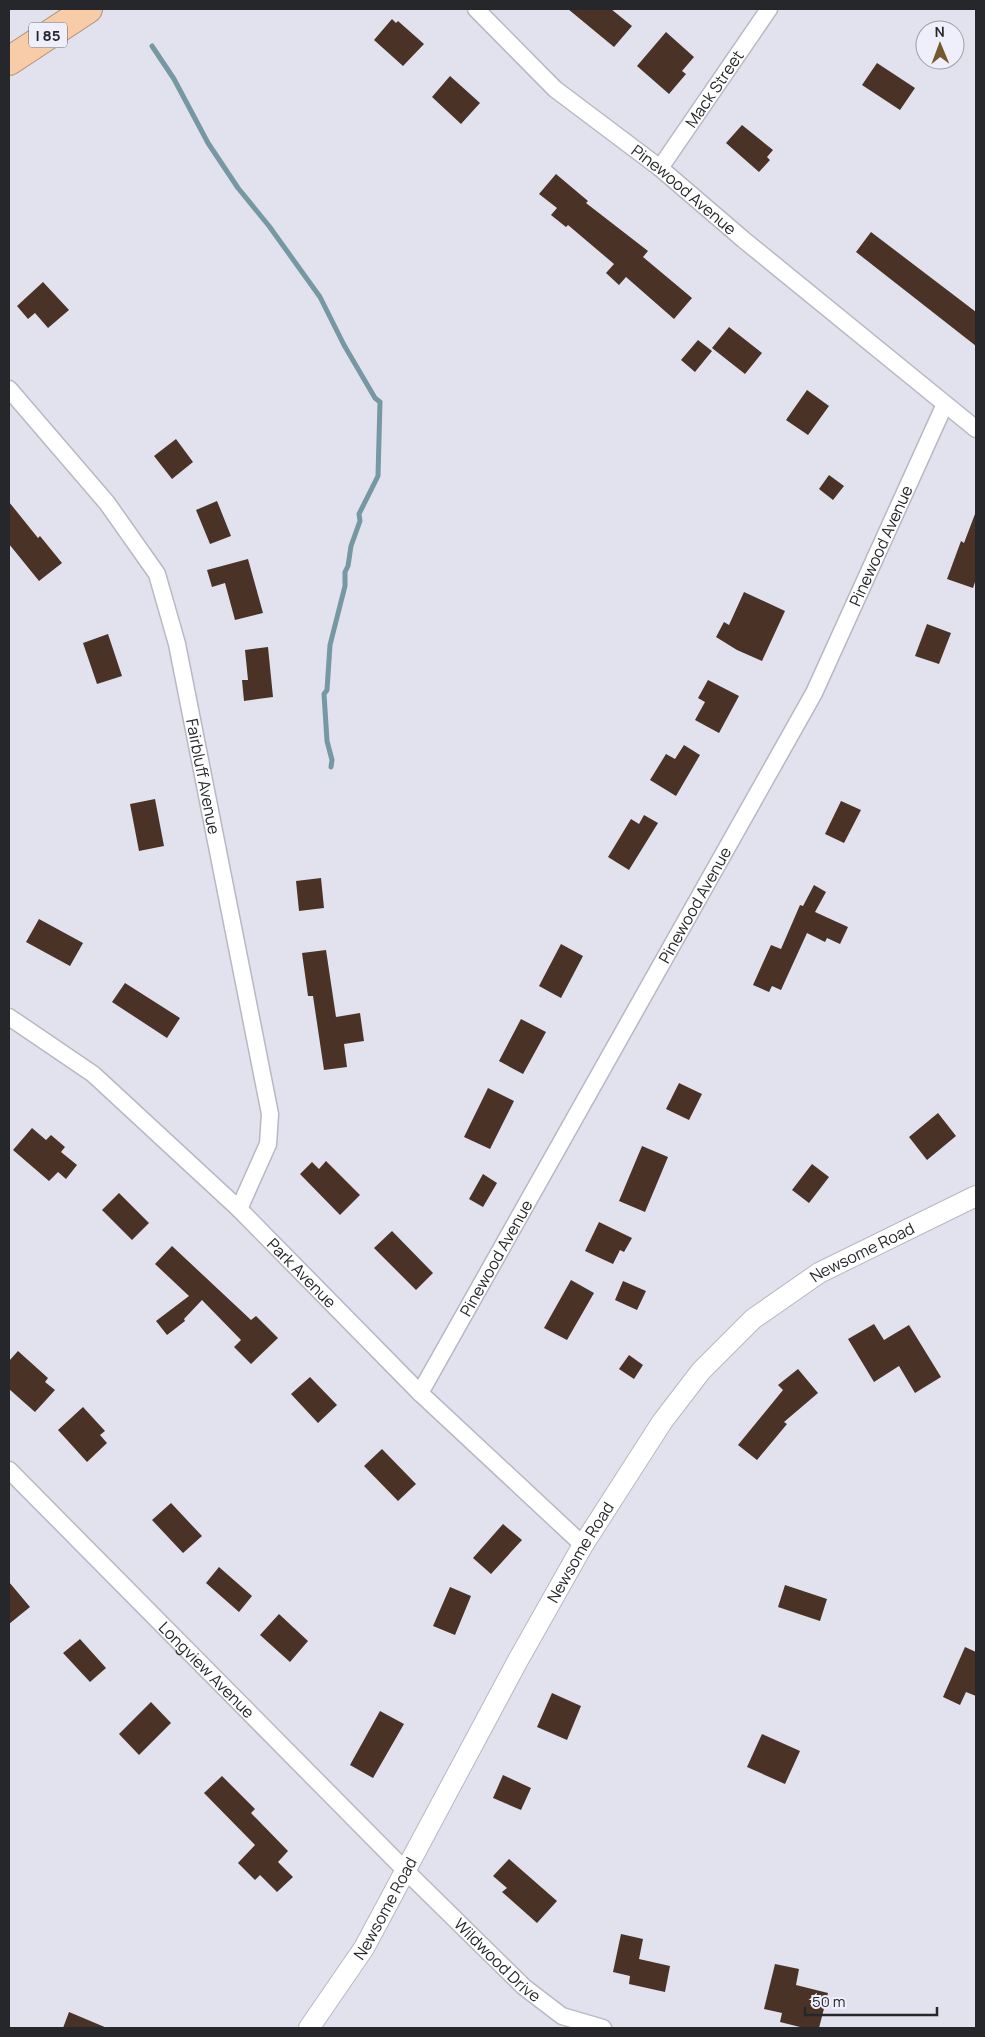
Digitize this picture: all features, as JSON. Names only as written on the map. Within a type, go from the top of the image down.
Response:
[{"type":"highway","name":"I 85","points":[[9,61],[88,9]]},
{"type":"street","name":"Pinewood Avenue","points":[[476,9],[555,89],[660,168],[744,240],[976,429]]},
{"type":"street","name":"Mack Street","points":[[660,168],[769,9]]},
{"type":"street","name":"Fairbluff Avenue","points":[[9,389],[107,504],[157,574],[177,644],[270,1114],[268,1144],[239,1209]]},
{"type":"street","name":"Pinewood Avenue","points":[[420,1393],[814,693],[945,404]]},
{"type":"street","name":"Park Avenue","points":[[9,1017],[93,1074],[239,1209],[420,1393],[583,1545]]},
{"type":"street","name":"Newsome Road","points":[[308,2028],[364,1948],[517,1662],[583,1545],[662,1422],[701,1371],[753,1319],[819,1273],[976,1196]]},
{"type":"street","name":"Longview Avenue","points":[[9,1470],[406,1871]]},
{"type":"street","name":"Wildwood Drive","points":[[406,1871],[524,1987],[562,2016],[603,2028]]},
{"type":"building","points":[[568,9],[611,9],[632,26],[614,47]]},
{"type":"building","points":[[392,19],[396,23],[398,21],[424,44],[403,66],[374,40]]},
{"type":"building","points":[[666,32],[694,57],[682,71],[686,74],[669,94],[637,66]]},
{"type":"building","points":[[877,63],[915,88],[900,110],[862,85]]},
{"type":"building","points":[[450,76],[480,103],[461,124],[432,97]]},
{"type":"building","points":[[742,125],[773,150],[767,157],[770,160],[759,172],[726,143]]},
{"type":"building","points":[[556,174],[588,201],[586,203],[648,251],[643,257],[692,298],[674,319],[626,277],[619,285],[606,273],[614,264],[568,225],[566,227],[551,215],[557,208],[539,194]]},
{"type":"building","points":[[871,232],[976,312],[976,346],[856,252]]},
{"type":"building","points":[[43,282],[69,310],[48,328],[35,313],[28,319],[17,306]]},
{"type":"building","points":[[729,327],[762,353],[745,374],[712,348]]},
{"type":"building","points":[[698,340],[712,351],[695,372],[681,360]]},
{"type":"building","points":[[807,390],[829,406],[808,435],[786,420]]},
{"type":"building","points":[[176,439],[193,462],[172,479],[154,456]]},
{"type":"building","points":[[829,475],[844,486],[833,500],[819,489]]},
{"type":"building","points":[[217,501],[231,536],[210,544],[196,510]]},
{"type":"building","points":[[9,502],[38,538],[40,536],[62,563],[39,581],[9,544]]},
{"type":"building","points":[[975,514],[976,579],[973,588],[947,579],[961,541],[964,543]]},
{"type":"building","points":[[248,559],[263,613],[235,620],[225,583],[212,587],[207,570]]},
{"type":"building","points":[[744,592],[785,611],[762,661],[737,650],[716,637],[724,622],[729,625]]},
{"type":"building","points":[[927,624],[951,633],[939,664],[915,656]]},
{"type":"building","points":[[108,634],[122,676],[97,684],[83,643]]},
{"type":"building","points":[[268,647],[273,697],[244,701],[242,680],[248,680],[245,650]]},
{"type":"building","points":[[708,680],[739,696],[719,733],[695,720],[705,702],[698,698]]},
{"type":"building","points":[[684,745],[700,755],[676,796],[650,780],[666,754],[675,759]]},
{"type":"building","points":[[155,799],[164,846],[139,851],[130,804]]},
{"type":"building","points":[[841,801],[861,810],[844,843],[825,834]]},
{"type":"building","points":[[644,815],[658,823],[629,870],[608,857],[631,819],[639,824]]},
{"type":"building","points":[[321,878],[324,908],[299,911],[296,881]]},
{"type":"building","points":[[814,885],[826,892],[815,912],[848,927],[840,944],[827,938],[825,942],[807,933],[781,990],[772,986],[769,992],[753,985],[771,945],[781,949],[800,905],[803,906]]},
{"type":"building","points":[[39,919],[83,943],[70,966],[26,942]]},
{"type":"building","points":[[561,944],[583,956],[561,998],[539,986]]},
{"type":"building","points":[[326,950],[336,1017],[360,1013],[364,1041],[344,1044],[347,1067],[324,1070],[313,996],[308,996],[302,953]]},
{"type":"building","points":[[125,983],[180,1018],[167,1038],[112,1002]]},
{"type":"building","points":[[521,1019],[546,1032],[523,1074],[499,1061]]},
{"type":"building","points":[[679,1083],[702,1094],[689,1120],[666,1109]]},
{"type":"building","points":[[488,1088],[514,1101],[490,1149],[464,1137]]},
{"type":"building","points":[[938,1113],[956,1136],[927,1160],[909,1137]]},
{"type":"building","points":[[32,1128],[46,1140],[51,1135],[65,1147],[61,1152],[77,1165],[66,1179],[58,1172],[49,1181],[13,1150]]},
{"type":"building","points":[[642,1146],[668,1157],[645,1212],[619,1201]]},
{"type":"building","points":[[326,1161],[360,1195],[340,1215],[300,1174],[312,1162],[319,1169]]},
{"type":"building","points":[[812,1164],[829,1177],[809,1203],[792,1190]]},
{"type":"building","points":[[483,1174],[497,1183],[483,1207],[469,1199]]},
{"type":"building","points":[[119,1193],[149,1223],[132,1240],[102,1210]]},
{"type":"building","points":[[599,1222],[632,1238],[624,1252],[620,1250],[613,1264],[585,1251]]},
{"type":"building","points":[[392,1231],[433,1273],[416,1290],[374,1248]]},
{"type":"building","points":[[172,1246],[251,1320],[256,1316],[278,1338],[251,1364],[234,1347],[241,1340],[202,1300],[184,1319],[185,1321],[167,1335],[156,1321],[189,1296],[155,1264]]},
{"type":"building","points":[[571,1280],[594,1293],[567,1340],[544,1328]]},
{"type":"building","points":[[623,1281],[646,1291],[637,1310],[615,1300]]},
{"type":"building","points":[[874,1324],[884,1340],[909,1325],[941,1377],[915,1393],[899,1366],[874,1382],[848,1339]]},
{"type":"building","points":[[18,1351],[48,1378],[45,1382],[55,1390],[35,1412],[9,1389],[9,1361]]},
{"type":"building","points":[[629,1355],[643,1365],[634,1379],[619,1369]]},
{"type":"building","points":[[798,1369],[818,1393],[784,1422],[787,1424],[757,1460],[738,1445],[783,1390],[778,1385]]},
{"type":"building","points":[[310,1377],[337,1405],[318,1423],[291,1394]]},
{"type":"building","points":[[83,1407],[105,1431],[100,1435],[107,1443],[87,1462],[58,1430]]},
{"type":"building","points":[[382,1449],[416,1484],[398,1501],[364,1466]]},
{"type":"building","points":[[171,1503],[202,1536],[183,1553],[152,1520]]},
{"type":"building","points":[[503,1524],[522,1540],[491,1574],[473,1558]]},
{"type":"building","points":[[219,1567],[252,1596],[239,1612],[206,1583]]},
{"type":"building","points":[[9,1582],[30,1607],[9,1624]]},
{"type":"building","points":[[785,1585],[827,1599],[820,1621],[778,1607]]},
{"type":"building","points":[[450,1587],[471,1596],[455,1635],[433,1626]]},
{"type":"building","points":[[279,1614],[308,1641],[290,1662],[260,1635]]},
{"type":"building","points":[[80,1639],[106,1668],[90,1682],[63,1653]]},
{"type":"building","points":[[965,1647],[976,1652],[976,1696],[966,1692],[960,1705],[943,1697]]},
{"type":"building","points":[[552,1693],[581,1706],[567,1740],[537,1727]]},
{"type":"building","points":[[151,1702],[171,1723],[139,1755],[119,1734]]},
{"type":"building","points":[[380,1711],[404,1724],[373,1778],[350,1765]]},
{"type":"building","points":[[762,1734],[800,1751],[785,1784],[747,1767]]},
{"type":"building","points":[[503,1775],[531,1788],[521,1810],[493,1798]]},
{"type":"building","points":[[222,1776],[255,1809],[251,1813],[288,1851],[278,1862],[293,1877],[277,1892],[260,1875],[255,1880],[238,1863],[255,1845],[204,1793]]},
{"type":"building","points":[[509,1859],[557,1901],[537,1923],[502,1892],[507,1888],[493,1876]]},
{"type":"building","points":[[621,1934],[643,1939],[639,1959],[670,1966],[665,1992],[629,1984],[630,1976],[613,1972]]},
{"type":"building","points":[[775,1964],[799,1969],[796,1985],[828,1993],[819,2028],[804,2028],[780,2022],[782,2013],[764,2009]]},
{"type":"building","points":[[69,2012],[107,2028],[63,2028]]},
{"type":"waterway","points":[[152,46],[174,79],[208,143],[238,188],[269,226],[320,297],[344,345],[375,398],[380,402],[378,476],[359,514],[360,521],[351,546],[348,566],[345,572],[345,586],[330,645],[327,690],[324,694],[327,741],[332,760],[331,767]]}]
